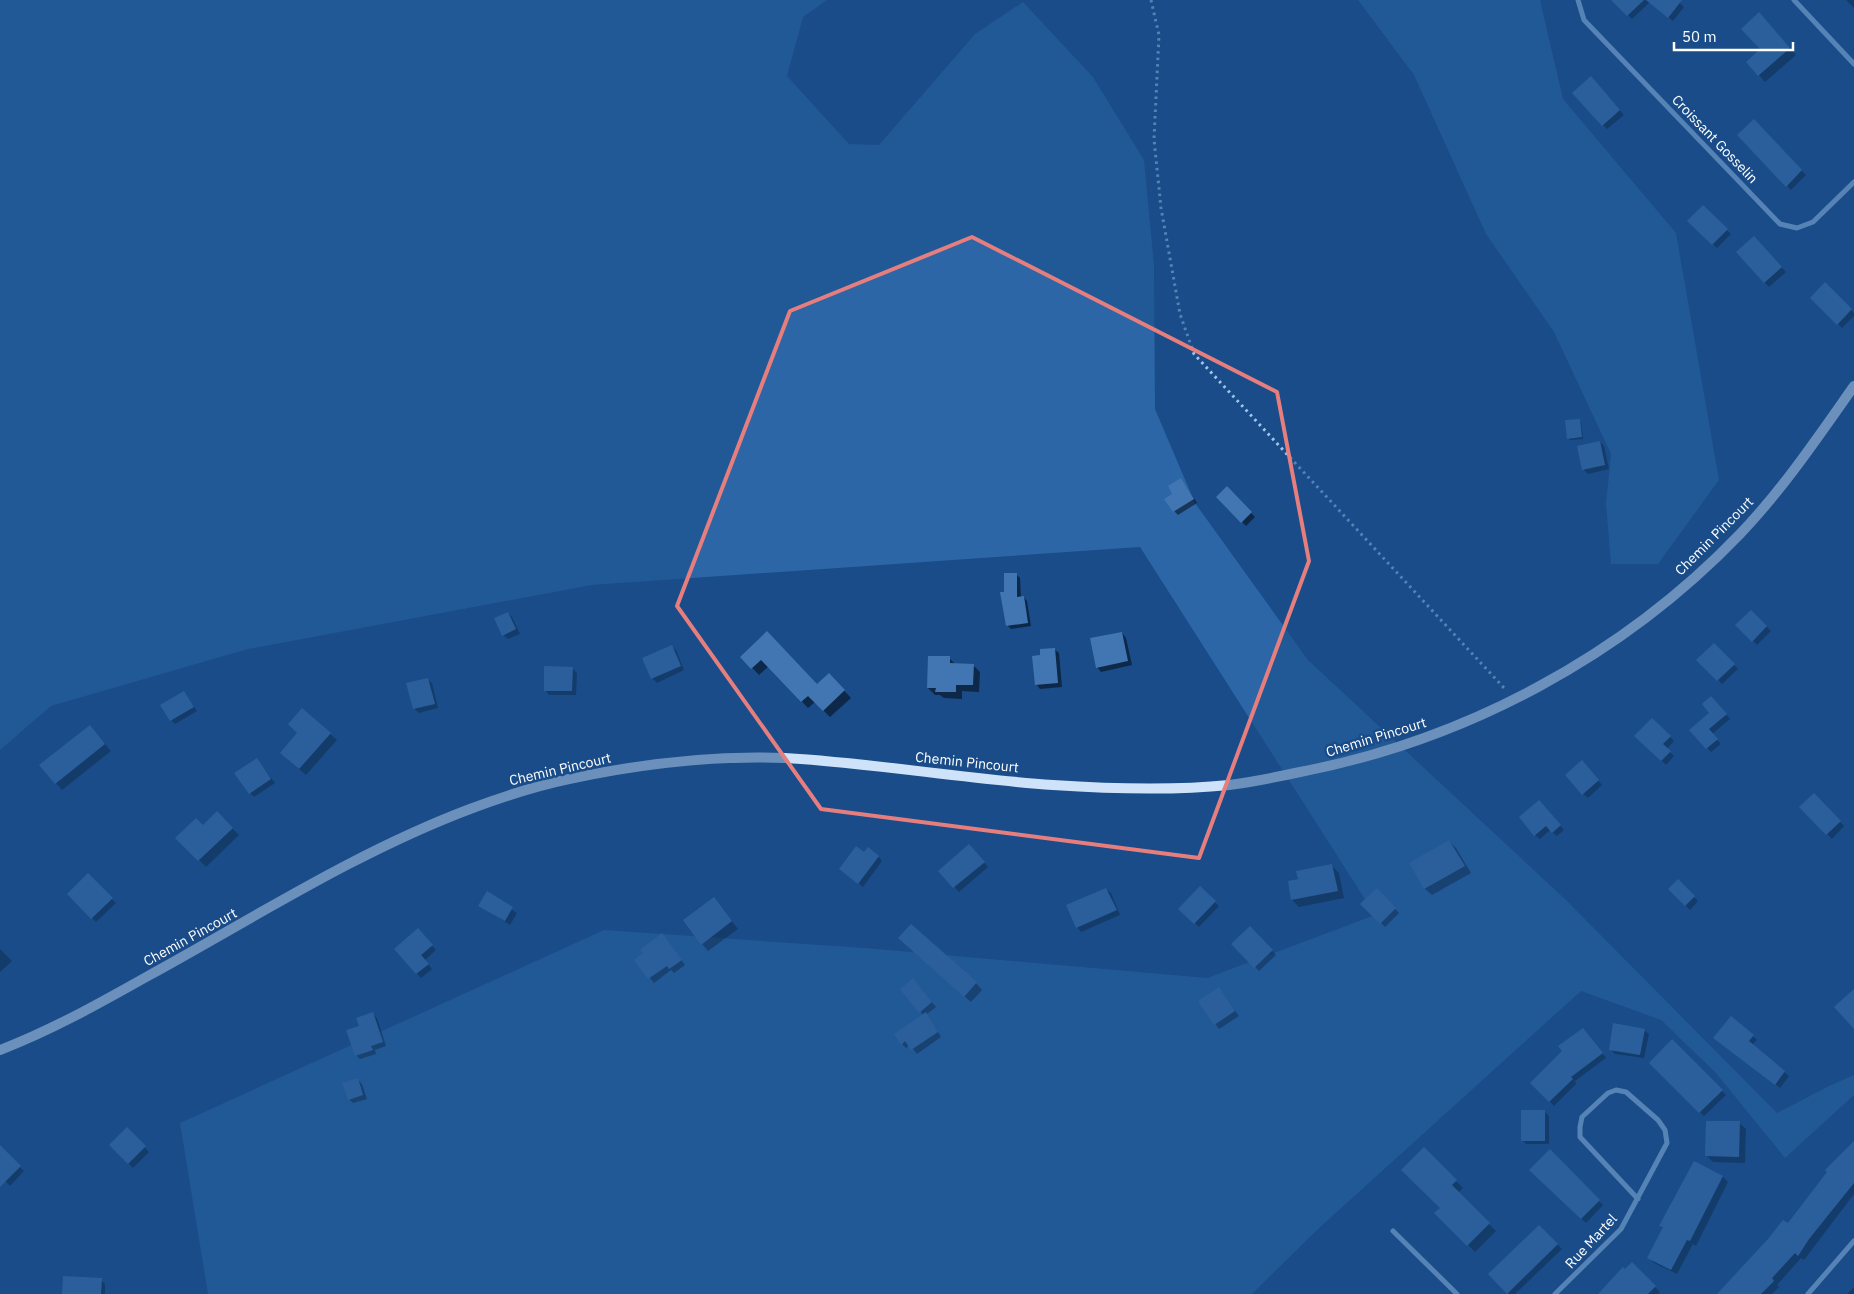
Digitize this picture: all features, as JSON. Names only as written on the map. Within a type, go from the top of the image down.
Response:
[{"type":"street","name":"Croissant Gosselin","points":[[1578,0],[1584,20],[1780,224],[1797,228],[1813,222],[1854,182]]},
{"type":"street","points":[[1794,0],[1854,64]]},
{"type":"street","name":"Chemin Pincourt","points":[[0,1050],[60,1024],[119,993],[389,843],[503,797],[564,780],[636,767],[700,759],[780,758],[867,765],[1062,786],[1132,789],[1234,784],[1347,763],[1399,748],[1475,718],[1558,676],[1621,636],[1659,607],[1739,534],[1773,496],[1854,386]]},
{"type":"street","name":"Rue Martel","points":[[1555,1294],[1620,1229],[1638,1199],[1667,1143],[1666,1130],[1658,1120],[1626,1092],[1616,1090],[1608,1093],[1582,1117],[1580,1137],[1638,1199]]},
{"type":"street","points":[[1393,1231],[1457,1294]]},
{"type":"street","points":[[1808,1294],[1854,1240]]},
{"type":"path","points":[[1151,0],[1159,35],[1154,140],[1161,208],[1180,314],[1194,354],[1514,699]]},
{"type":"highlighted area","points":[[972,237],[1277,392],[1309,561],[1199,858],[821,809],[677,606],[790,311]]},
{"type":"shaded area","points":[[0,0],[827,0],[803,17],[787,76],[849,144],[879,145],[975,34],[1023,2],[1093,77],[1144,160],[1154,265],[1155,409],[1195,503],[1308,660],[1566,900],[1777,1113],[1854,1075],[1854,1095],[1785,1158],[1715,1072],[1661,1020],[1581,991],[1317,1230],[1252,1294],[208,1294],[180,1123],[604,930],[865,948],[1207,978],[1375,915],[1140,547],[592,585],[248,649],[51,706],[0,750]]},
{"type":"shaded area","points":[[1358,0],[1540,0],[1563,99],[1676,233],[1719,480],[1658,564],[1611,564],[1606,504],[1611,454],[1554,332],[1486,234],[1414,75]]},
{"type":"building","points":[[1611,0],[1644,0],[1627,16]]},
{"type":"building","points":[[1646,0],[1682,0],[1668,18]]},
{"type":"building","points":[[1759,12],[1790,48],[1758,76],[1746,62],[1760,49],[1741,29]]},
{"type":"building","points":[[1591,76],[1620,110],[1602,126],[1572,93]]},
{"type":"building","points":[[1754,119],[1802,170],[1786,187],[1737,135]]},
{"type":"building","points":[[1703,205],[1728,229],[1712,245],[1687,221]]},
{"type":"building","points":[[1754,236],[1782,267],[1764,283],[1736,252]]},
{"type":"building","points":[[1825,282],[1852,309],[1837,325],[1810,298]]},
{"type":"building","points":[[1580,419],[1582,437],[1567,439],[1565,420]]},
{"type":"building","points":[[1600,441],[1605,465],[1582,470],[1577,446]]},
{"type":"building","points":[[1181,478],[1194,499],[1173,512],[1164,499],[1172,494],[1168,486]]},
{"type":"building","points":[[1227,486],[1252,512],[1241,523],[1216,497]]},
{"type":"building","points":[[1004,573],[1017,573],[1017,597],[1024,596],[1028,623],[1006,626],[1000,592],[1004,592]]},
{"type":"building","points":[[1751,610],[1767,626],[1752,642],[1735,625]]},
{"type":"building","points":[[508,612],[516,629],[502,636],[494,618]]},
{"type":"building","points":[[767,631],[817,684],[829,673],[845,690],[823,711],[808,696],[801,702],[761,660],[751,669],[740,657]]},
{"type":"building","points":[[1122,632],[1128,661],[1096,668],[1090,638]]},
{"type":"building","points":[[1714,643],[1735,664],[1717,681],[1696,660]]},
{"type":"building","points":[[672,645],[681,666],[651,679],[642,658]]},
{"type":"building","points":[[1055,648],[1058,683],[1035,685],[1032,656],[1040,655],[1040,649]]},
{"type":"building","points":[[928,656],[950,656],[950,663],[974,664],[973,685],[956,685],[956,692],[935,692],[936,688],[927,688]]},
{"type":"building","points":[[544,666],[573,667],[572,691],[544,691]]},
{"type":"building","points":[[428,678],[435,704],[413,709],[406,683]]},
{"type":"building","points":[[184,691],[194,707],[170,721],[160,705]]},
{"type":"building","points":[[1711,696],[1727,714],[1709,729],[1718,739],[1706,749],[1689,730],[1709,713],[1702,704]]},
{"type":"building","points":[[302,708],[331,733],[299,769],[280,753],[297,733],[288,724]]},
{"type":"building","points":[[1652,718],[1671,736],[1663,744],[1671,751],[1661,761],[1634,736]]},
{"type":"building","points":[[90,725],[105,744],[55,784],[39,765]]},
{"type":"building","points":[[257,758],[271,779],[249,794],[234,773]]},
{"type":"building","points":[[1582,760],[1599,780],[1582,795],[1565,775]]},
{"type":"building","points":[[1814,793],[1841,821],[1826,835],[1799,807]]},
{"type":"building","points":[[1539,800],[1561,825],[1552,833],[1546,826],[1534,836],[1519,817]]},
{"type":"building","points":[[217,811],[233,828],[198,861],[175,838],[196,818],[203,825]]},
{"type":"building","points":[[1449,840],[1465,866],[1424,889],[1409,863]]},
{"type":"building","points":[[969,844],[985,862],[953,888],[938,871]]},
{"type":"building","points":[[856,846],[864,852],[868,847],[879,856],[858,884],[839,869]]},
{"type":"building","points":[[1332,864],[1338,891],[1291,900],[1288,881],[1298,879],[1296,871]]},
{"type":"building","points":[[88,873],[113,898],[91,919],[67,894]]},
{"type":"building","points":[[1678,879],[1695,896],[1685,906],[1668,889]]},
{"type":"building","points":[[1200,886],[1216,901],[1194,924],[1178,909]]},
{"type":"building","points":[[1106,888],[1117,910],[1076,928],[1066,905]]},
{"type":"building","points":[[1377,888],[1396,908],[1380,924],[1360,904]]},
{"type":"building","points":[[487,891],[513,907],[505,921],[478,906]]},
{"type":"building","points":[[714,897],[732,921],[701,945],[683,920]]},
{"type":"building","points":[[911,924],[977,982],[964,997],[898,938]]},
{"type":"building","points":[[1250,926],[1273,950],[1254,968],[1231,944]]},
{"type":"building","points":[[418,928],[433,945],[421,955],[429,964],[416,974],[394,949]]},
{"type":"building","points":[[662,933],[682,960],[669,969],[667,966],[648,979],[634,960],[643,953],[640,950]]},
{"type":"building","points":[[913,978],[932,1002],[919,1013],[900,989]]},
{"type":"building","points":[[1219,987],[1235,1011],[1214,1025],[1198,1001]]},
{"type":"building","points":[[1854,989],[1854,1029],[1834,1007]]},
{"type":"building","points":[[373,1012],[383,1042],[371,1046],[373,1050],[355,1056],[346,1030],[359,1026],[356,1018]]},
{"type":"building","points":[[926,1012],[938,1032],[911,1050],[905,1041],[901,1045],[894,1034]]},
{"type":"building","points":[[1731,1016],[1754,1035],[1749,1041],[1785,1071],[1775,1085],[1713,1038]]},
{"type":"building","points":[[1613,1023],[1645,1029],[1640,1055],[1609,1050]]},
{"type":"building","points":[[1583,1028],[1603,1053],[1571,1077],[1573,1079],[1549,1102],[1530,1083],[1562,1051],[1558,1046]]},
{"type":"building","points":[[1672,1039],[1723,1090],[1699,1113],[1649,1063]]},
{"type":"building","points":[[358,1078],[363,1095],[348,1100],[342,1083]]},
{"type":"building","points":[[1521,1110],[1545,1110],[1545,1141],[1521,1141]]},
{"type":"building","points":[[1706,1121],[1740,1121],[1739,1157],[1705,1156]]},
{"type":"building","points":[[127,1127],[146,1146],[128,1164],[109,1145]]},
{"type":"building","points":[[1854,1141],[1854,1183],[1809,1239],[1798,1256],[1795,1253],[1772,1278],[1774,1281],[1761,1294],[1717,1294],[1783,1220],[1788,1223],[1827,1172],[1825,1170]]},
{"type":"building","points":[[0,1145],[21,1166],[0,1187]]},
{"type":"building","points":[[1424,1147],[1457,1180],[1452,1185],[1490,1223],[1467,1246],[1434,1213],[1440,1208],[1401,1170]]},
{"type":"building","points":[[1550,1149],[1600,1200],[1581,1219],[1529,1170]]},
{"type":"building","points":[[1694,1161],[1723,1176],[1690,1241],[1687,1240],[1671,1270],[1647,1258],[1663,1227],[1659,1226]]},
{"type":"building","points":[[1539,1225],[1558,1244],[1507,1294],[1488,1274]]},
{"type":"building","points":[[1632,1262],[1656,1286],[1648,1294],[1598,1294],[1623,1267],[1625,1269]]},
{"type":"building","points":[[63,1276],[102,1278],[101,1294],[62,1294]]}]
